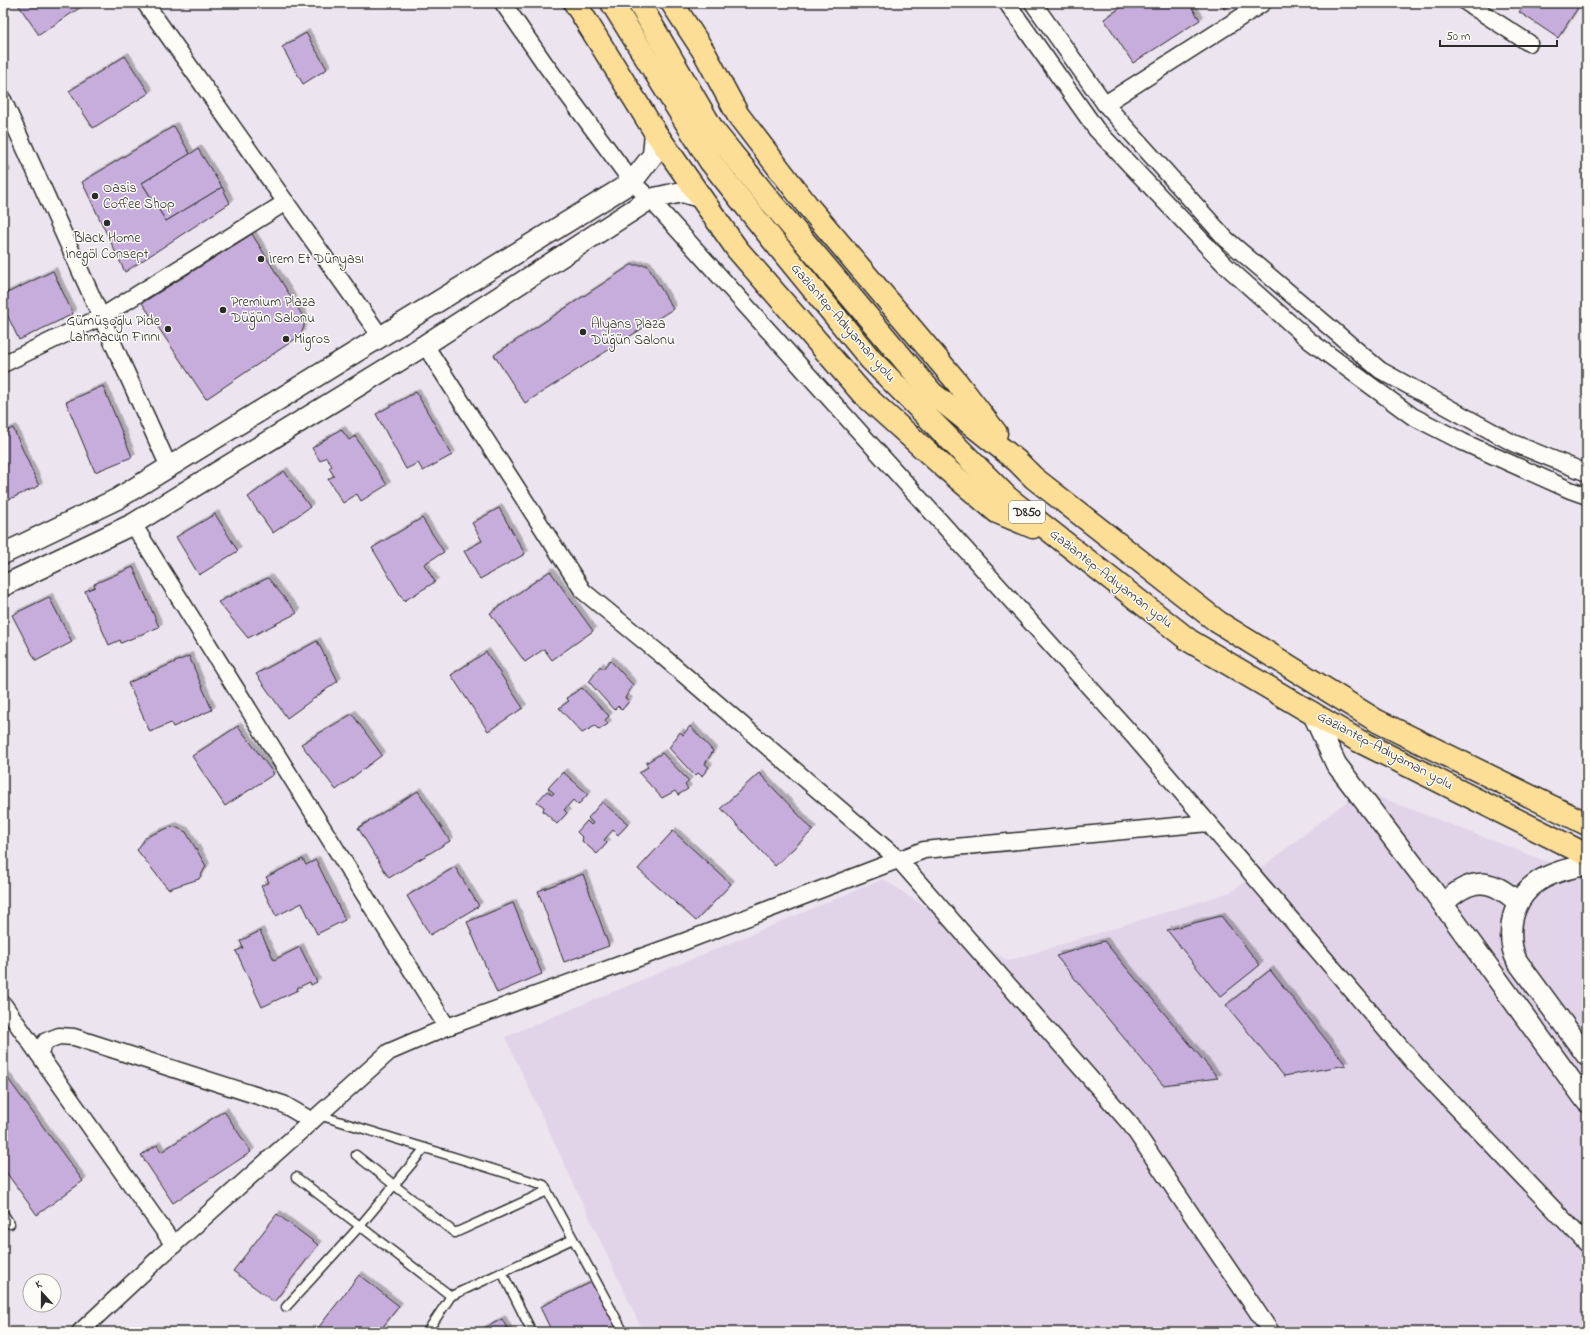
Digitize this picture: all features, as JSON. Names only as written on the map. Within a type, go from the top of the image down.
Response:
[{"type":"highway","points":[[575,3],[655,132],[699,197],[737,249],[862,393],[943,466],[997,512],[1058,537]]},
{"type":"highway","name":"Gaziantep-Adıyaman yolu","points":[[612,3],[710,161],[871,360],[1008,498],[1190,641],[1360,741],[1587,855]]},
{"type":"highway","name":"Gaziantep-Adıyaman yolu","points":[[639,3],[713,130],[771,202],[932,393],[1017,461],[1034,478],[1224,627],[1377,722],[1587,824]]},
{"type":"highway","points":[[672,3],[704,52],[738,115],[807,205],[956,381],[1017,461]]},
{"type":"street","points":[[145,3],[381,337]]},
{"type":"street","points":[[503,3],[545,64],[632,182],[650,199],[1126,728],[1416,1065],[1587,1244]]},
{"type":"street","points":[[1007,3],[1096,129],[1224,265],[1310,340],[1412,416],[1463,442],[1570,490],[1587,496]]},
{"type":"street","points":[[1033,3],[1105,104],[1226,239],[1380,370],[1514,443],[1587,472]]},
{"type":"street","points":[[1105,104],[1263,3]]},
{"type":"street","points":[[1467,3],[1529,43]]},
{"type":"street","points":[[3,100],[169,468]]},
{"type":"street","points":[[3,554],[117,499],[632,182],[653,155],[655,132]]},
{"type":"street","points":[[3,586],[133,524],[425,345],[650,199],[682,192],[699,197]]},
{"type":"street","points":[[3,364],[101,317],[286,202]]},
{"type":"street","points":[[425,345],[583,591],[660,654],[899,860],[1131,1125],[1271,1332]]},
{"type":"street","points":[[133,524],[447,1027]]},
{"type":"street","points":[[1312,712],[1336,764],[1443,904],[1587,1102]]},
{"type":"street","points":[[80,1332],[174,1245],[389,1052],[447,1027],[683,942],[924,850],[1208,823]]},
{"type":"street","points":[[1587,865],[1566,868],[1535,883],[1524,893],[1518,903],[1514,913],[1511,929],[1513,952],[1517,962],[1587,1056]]},
{"type":"street","points":[[1443,904],[1453,894],[1465,886],[1485,884],[1496,887],[1508,894],[1518,903]]},
{"type":"street","points":[[3,1004],[174,1245]]},
{"type":"street","points":[[39,1054],[46,1041],[59,1036],[74,1037],[283,1104],[315,1118]]},
{"type":"lane","points":[[315,1118],[425,1148],[544,1185],[622,1329]]},
{"type":"lane","points":[[286,1307],[360,1226],[425,1148]]},
{"type":"lane","points":[[356,1155],[455,1233],[547,1191]]},
{"type":"lane","points":[[296,1177],[451,1296]]},
{"type":"lane","points":[[3,1213],[10,1224]]},
{"type":"lane","points":[[427,1332],[451,1296],[574,1239]]},
{"type":"lane","points":[[502,1272],[532,1332]]},
{"type":"shaded area","points":[[1361,790],[1587,877],[1587,1332],[643,1332],[505,1037],[883,879],[1008,961],[1231,892]]},
{"type":"building","points":[[17,3],[87,3],[39,35]]},
{"type":"building","points":[[1128,3],[1189,3],[1200,20],[1133,63],[1104,19]]},
{"type":"building","points":[[1221,3],[1235,3],[1224,9]]},
{"type":"building","points":[[1526,3],[1581,3],[1558,38],[1519,12]]},
{"type":"building","points":[[306,33],[327,69],[303,84],[282,47]]},
{"type":"building","points":[[125,56],[149,93],[93,128],[69,91]]},
{"type":"building","points":[[174,126],[190,154],[142,183],[166,221],[222,187],[230,203],[125,272],[82,182]]},
{"type":"building","points":[[198,149],[222,187],[166,221],[142,183]]},
{"type":"building","points":[[3,165],[7,174],[3,176]]},
{"type":"building","name":"Premium Plaza Düğün Salonu","points":[[252,234],[304,318],[304,326],[301,334],[294,340],[206,399],[142,303]]},
{"type":"building","name":"Alyans Plaza Düğün Salonu","points":[[631,265],[647,265],[673,309],[525,403],[494,355]]},
{"type":"building","points":[[53,271],[73,314],[19,340],[3,306],[3,295]]},
{"type":"building","points":[[103,386],[132,457],[95,472],[66,402]]},
{"type":"building","points":[[416,392],[452,455],[423,471],[418,463],[406,469],[376,414]]},
{"type":"building","points":[[13,428],[39,486],[3,502],[3,433]]},
{"type":"building","points":[[341,429],[349,440],[355,436],[387,485],[361,501],[357,494],[343,503],[328,479],[334,476],[329,468],[332,466],[326,457],[320,461],[312,448]]},
{"type":"building","points":[[284,471],[310,507],[273,533],[248,497]]},
{"type":"building","points":[[499,508],[525,554],[480,579],[464,551],[482,541],[472,523]]},
{"type":"building","points":[[215,514],[238,551],[199,575],[176,537]]},
{"type":"building","points":[[422,518],[444,552],[424,564],[435,582],[404,601],[372,548]]},
{"type":"building","points":[[133,567],[159,627],[121,643],[120,640],[109,645],[85,591],[95,587],[94,584]]},
{"type":"building","points":[[550,571],[593,631],[552,660],[544,649],[525,662],[490,613]]},
{"type":"building","points":[[268,578],[297,613],[248,638],[218,602]]},
{"type":"building","points":[[49,597],[72,642],[36,661],[12,615]]},
{"type":"building","points":[[317,641],[338,681],[287,718],[256,674]]},
{"type":"building","points":[[486,652],[523,708],[488,731],[451,675]]},
{"type":"building","points":[[189,656],[212,710],[173,727],[171,723],[150,732],[128,683]]},
{"type":"building","points":[[610,660],[633,685],[625,698],[629,701],[622,710],[618,706],[614,710],[589,682],[600,666],[603,669]]},
{"type":"building","points":[[582,688],[609,716],[605,720],[608,724],[599,730],[595,726],[582,733],[559,708],[569,701],[566,698]]},
{"type":"building","points":[[352,714],[382,755],[336,790],[301,744]]},
{"type":"building","points":[[238,726],[274,774],[225,806],[192,756]]},
{"type":"building","points":[[690,726],[713,751],[705,764],[709,767],[702,776],[698,773],[695,776],[669,748],[680,732],[683,735]]},
{"type":"building","points":[[662,753],[689,781],[685,785],[688,789],[678,795],[675,791],[662,798],[639,773],[648,767],[646,763]]},
{"type":"building","points":[[563,772],[588,794],[578,805],[573,800],[564,810],[567,813],[557,824],[543,811],[544,807],[537,802],[547,791],[552,795],[554,793],[548,788]]},
{"type":"building","points":[[759,773],[813,830],[775,866],[721,808]]},
{"type":"building","points":[[418,791],[450,841],[389,878],[358,828]]},
{"type":"building","points":[[602,802],[628,824],[618,835],[613,830],[604,840],[607,843],[597,854],[582,841],[583,838],[577,832],[587,821],[591,825],[593,823],[588,818]]},
{"type":"building","points":[[173,826],[186,832],[206,866],[199,879],[168,889],[137,850],[146,837]]},
{"type":"building","points":[[673,831],[731,884],[696,921],[638,869]]},
{"type":"building","points":[[303,859],[306,865],[316,860],[345,920],[317,934],[302,903],[276,916],[261,886],[269,882],[266,877]]},
{"type":"building","points":[[455,867],[479,906],[430,935],[407,896]]},
{"type":"building","points":[[583,874],[609,946],[564,962],[538,891]]},
{"type":"building","points":[[513,903],[542,974],[497,993],[467,922]]},
{"type":"building","points":[[1221,916],[1260,965],[1220,997],[1167,930]]},
{"type":"building","points":[[260,931],[274,960],[300,947],[317,982],[311,985],[310,982],[297,988],[298,990],[262,1007],[236,951],[243,948],[240,941]]},
{"type":"building","points":[[1104,941],[1218,1078],[1163,1085],[1056,956]]},
{"type":"building","points":[[1270,970],[1346,1065],[1284,1076],[1226,1005]]},
{"type":"building","points":[[3,1072],[83,1181],[37,1215],[3,1168]]},
{"type":"building","points":[[224,1111],[251,1152],[173,1203],[141,1155],[157,1145],[161,1152]]},
{"type":"building","points":[[277,1214],[318,1245],[274,1302],[233,1271]]},
{"type":"building","points":[[359,1275],[399,1306],[379,1332],[315,1332]]},
{"type":"building","points":[[594,1281],[620,1332],[552,1332],[540,1307]]},
{"type":"building","points":[[502,1319],[509,1332],[477,1332]]},
{"type":"place","name":"Oasis Coffee Shop","points":[[95,196]]},
{"type":"place","name":"Black Home İnegöl Consept","points":[[107,223]]},
{"type":"place","name":"İrem Et Dünyası","points":[[261,259]]},
{"type":"place","name":"Premium Plaza Düğün Salonu","points":[[223,310]]},
{"type":"place","name":"Gümüşoğlu Pide Lahmacun Fırını","points":[[168,329]]},
{"type":"place","name":"Alyans Plaza Düğün Salonu","points":[[583,332]]},
{"type":"place","name":"Migros","points":[[286,339]]}]
